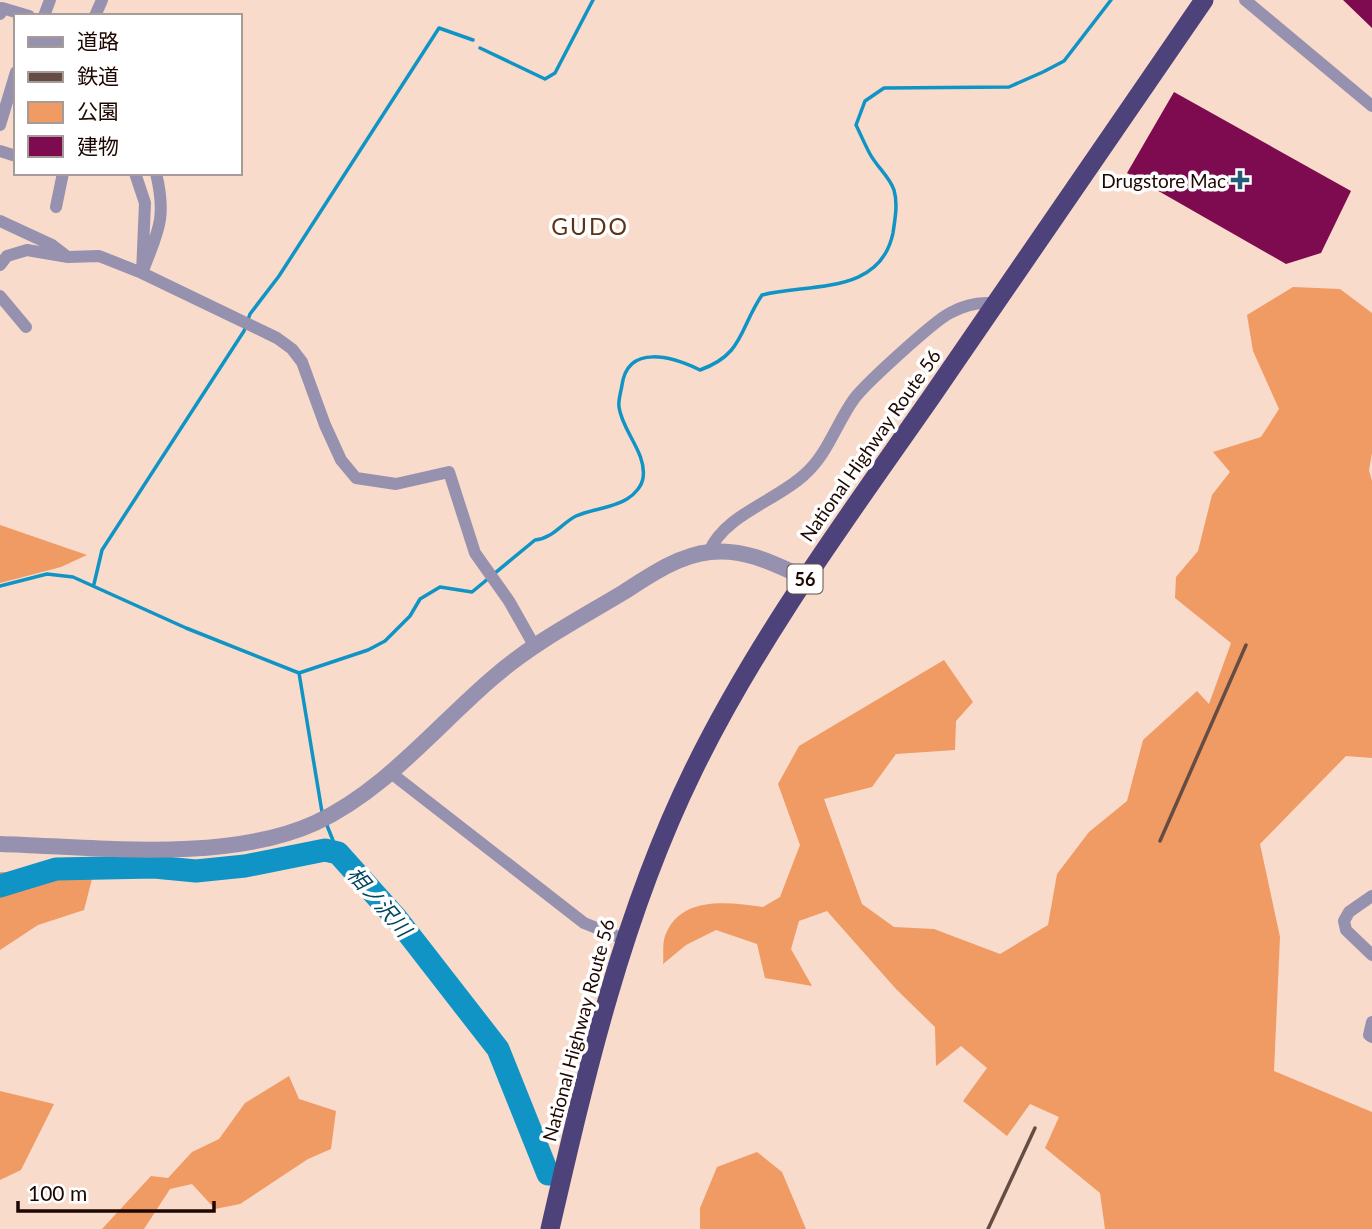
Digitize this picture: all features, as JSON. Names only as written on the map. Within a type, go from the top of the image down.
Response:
[{"type":"highway","name":"National Highway Route 56","points":[[550,1229],[602,1016],[624,939],[654,859],[692,773],[736,687],[805,578],[1204,0]]},
{"type":"street","points":[[1245,0],[1372,106]]},
{"type":"street","points":[[0,14],[2,8],[22,14]]},
{"type":"street","points":[[0,125],[14,79]]},
{"type":"street","points":[[56,207],[63,175]]},
{"type":"street","points":[[136,175],[145,203],[142,273]]},
{"type":"street","points":[[142,273],[162,220],[164,204],[157,175]]},
{"type":"street","points":[[0,221],[52,245],[68,257]]},
{"type":"street","points":[[0,265],[6,256],[27,250],[68,257],[99,256],[142,273],[248,324],[292,349],[302,362],[341,460],[356,478],[396,484],[449,472],[475,553],[509,601],[535,647]]},
{"type":"street","points":[[0,296],[26,327]]},
{"type":"street","points":[[709,552],[713,541],[726,530],[804,475],[823,453],[854,399],[948,314],[981,301],[996,304]]},
{"type":"street","points":[[0,844],[134,848],[224,846],[313,824],[391,773],[497,674],[535,647],[651,575],[681,560],[709,552],[747,553],[805,578]]},
{"type":"street","points":[[391,773],[584,923],[624,939]]},
{"type":"street","points":[[1372,896],[1349,912],[1344,921],[1346,930],[1372,955]]},
{"type":"street","points":[[1372,1022],[1369,1035],[1372,1037]]},
{"type":"green space","points":[[1293,287],[1340,289],[1372,313],[1372,453],[1369,470],[1372,481],[1372,758],[1346,756],[1260,844],[1280,937],[1274,1071],[1372,1112],[1372,1229],[1105,1229],[1100,1193],[1045,1148],[1059,1117],[1030,1104],[1007,1136],[963,1101],[987,1068],[961,1046],[936,1066],[935,1027],[896,989],[827,911],[799,921],[791,949],[812,986],[765,978],[757,944],[716,930],[686,945],[663,964],[664,939],[672,923],[682,913],[694,907],[721,903],[763,907],[780,897],[800,845],[778,784],[799,746],[944,660],[973,702],[956,721],[955,750],[896,754],[872,787],[824,799],[862,904],[894,927],[934,929],[1000,954],[1048,925],[1057,874],[1089,832],[1127,801],[1143,740],[1197,691],[1209,704],[1231,643],[1175,598],[1176,577],[1198,551],[1212,495],[1230,472],[1213,452],[1261,437],[1279,409],[1253,351],[1247,315]]},
{"type":"green space","points":[[0,525],[87,555],[61,567],[0,583]]},
{"type":"green space","points":[[0,872],[93,875],[84,910],[38,925],[0,950]]},
{"type":"green space","points":[[289,1076],[299,1099],[336,1111],[331,1149],[308,1159],[240,1204],[215,1209],[192,1184],[170,1189],[144,1229],[102,1229],[151,1176],[168,1178],[192,1152],[219,1139],[245,1103]]},
{"type":"green space","points":[[0,1091],[54,1104],[21,1170],[0,1180]]},
{"type":"green space","points":[[757,1152],[782,1172],[806,1229],[700,1229],[700,1208],[717,1167]]},
{"type":"building","points":[[1343,0],[1372,0],[1372,28]]},
{"type":"building","points":[[1174,92],[1351,191],[1321,253],[1286,264],[1127,173]]},
{"type":"waterway","points":[[480,48],[545,79],[555,73],[593,0]]},
{"type":"waterway","points":[[0,586],[47,574],[73,577],[186,628],[299,673],[368,650],[385,641],[410,616],[420,599],[440,587],[472,592],[535,540],[552,534],[576,516],[615,504],[635,493],[642,481],[643,469],[638,451],[621,416],[619,404],[626,372],[633,363],[642,358],[665,358],[700,370],[714,364],[733,348],[762,295],[840,283],[874,268],[886,253],[893,233],[896,201],[892,185],[870,154],[856,125],[865,101],[884,88],[1009,87],[1064,61],[1111,0]]},
{"type":"waterway","points":[[94,584],[102,550],[244,331],[250,314],[279,276],[439,28],[473,40]]},
{"type":"waterway","points":[[299,673],[322,812]]},
{"type":"waterway","points":[[326,823],[338,853]]},
{"type":"waterway","name":"相ノ沢川","points":[[0,886],[56,869],[154,867],[196,871],[245,866],[325,850],[338,853],[397,919],[498,1049],[548,1174]]},
{"type":"railway","points":[[1160,841],[1246,645]]},
{"type":"railway","points":[[988,1229],[1035,1128]]},
{"type":"place","name":"Drugstore Mac","points":[[1240,180]]},
{"type":"district","name":"GUDO","points":[[590,226]]}]
